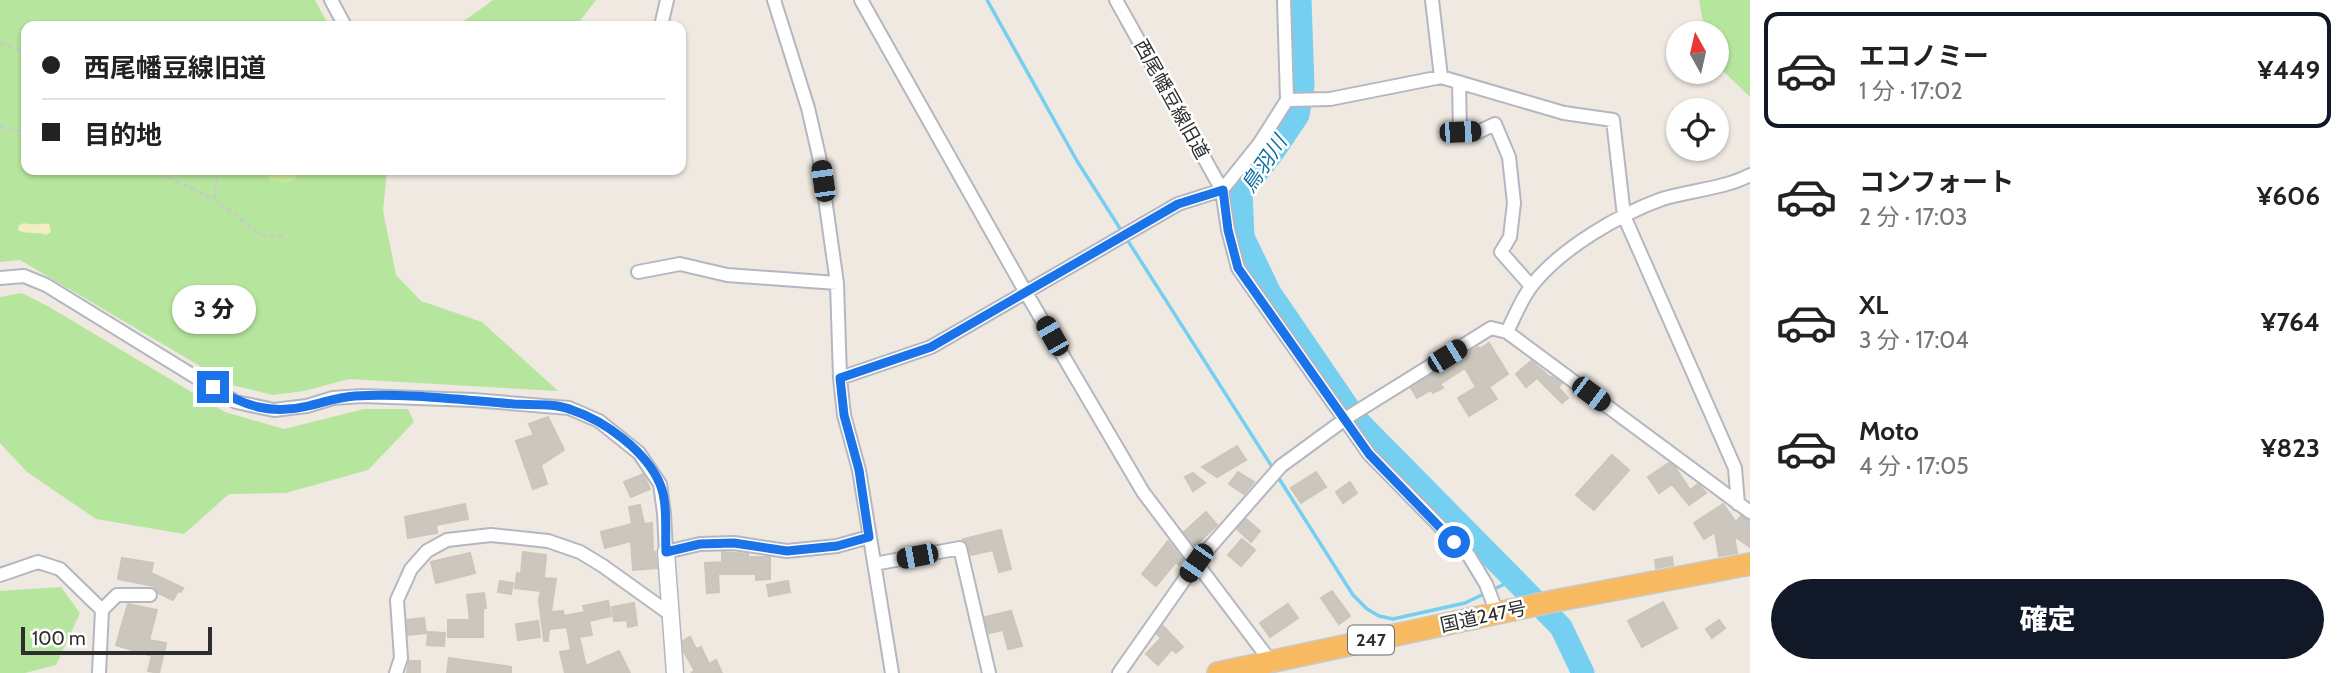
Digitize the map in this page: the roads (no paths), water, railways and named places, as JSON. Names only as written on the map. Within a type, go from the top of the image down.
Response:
[{"type":"highway","name":"国道247号","points":[[1218,673],[1494,606],[1524,608],[1750,564]]},
{"type":"street","points":[[331,0],[342,21]]},
{"type":"street","points":[[662,21],[667,0]]},
{"type":"street","points":[[774,0],[808,108],[819,156],[838,283],[840,378],[844,415],[859,470],[892,673]]},
{"type":"street","points":[[860,0],[1143,492],[1271,662]]},
{"type":"street","name":"西尾幡豆線旧道","points":[[1116,0],[1223,190],[1228,230],[1238,268],[1350,417],[1369,454],[1469,556],[1486,584],[1494,606]]},
{"type":"street","points":[[840,378],[931,347],[1178,204],[1223,190],[1259,144],[1287,100],[1284,0]]},
{"type":"street","points":[[1432,0],[1441,77]]},
{"type":"street","points":[[1287,100],[1330,99],[1441,77],[1564,113],[1613,120],[1624,216],[1735,468],[1738,504]]},
{"type":"street","points":[[1459,82],[1460,132],[1478,132],[1495,124],[1509,157],[1514,203],[1510,237],[1501,252],[1531,286]]},
{"type":"street","points":[[1507,331],[1531,286],[1583,240],[1624,216],[1663,199],[1738,181],[1750,175]]},
{"type":"street","points":[[638,272],[680,264],[726,275],[838,283]]},
{"type":"street","points":[[0,278],[24,276],[46,285],[236,402],[274,411],[307,406],[332,398],[362,396],[569,408],[599,421],[639,453],[660,484],[674,673]]},
{"type":"street","points":[[1119,673],[1196,563],[1281,466],[1350,417],[1491,328],[1507,331],[1750,512]]},
{"type":"street","points":[[396,673],[401,657],[397,600],[411,569],[427,551],[447,540],[491,535],[548,541],[580,552],[670,614]]},
{"type":"street","points":[[666,552],[700,544],[734,543],[787,551],[837,546],[869,537]]},
{"type":"street","points":[[874,564],[960,548],[989,673]]},
{"type":"street","points":[[0,575],[38,562],[60,569],[102,610]]},
{"type":"street","points":[[99,673],[102,610],[117,594],[150,595]]},
{"type":"waterway","points":[[987,0],[1077,161],[1274,470]]},
{"type":"waterway","name":"鳥羽川","points":[[1300,0],[1303,86],[1298,115],[1241,192],[1243,237],[1270,293],[1356,419],[1561,627],[1583,673]]},
{"type":"waterway","points":[[1278,477],[1353,595],[1379,616],[1393,619],[1465,603],[1515,579]]}]
